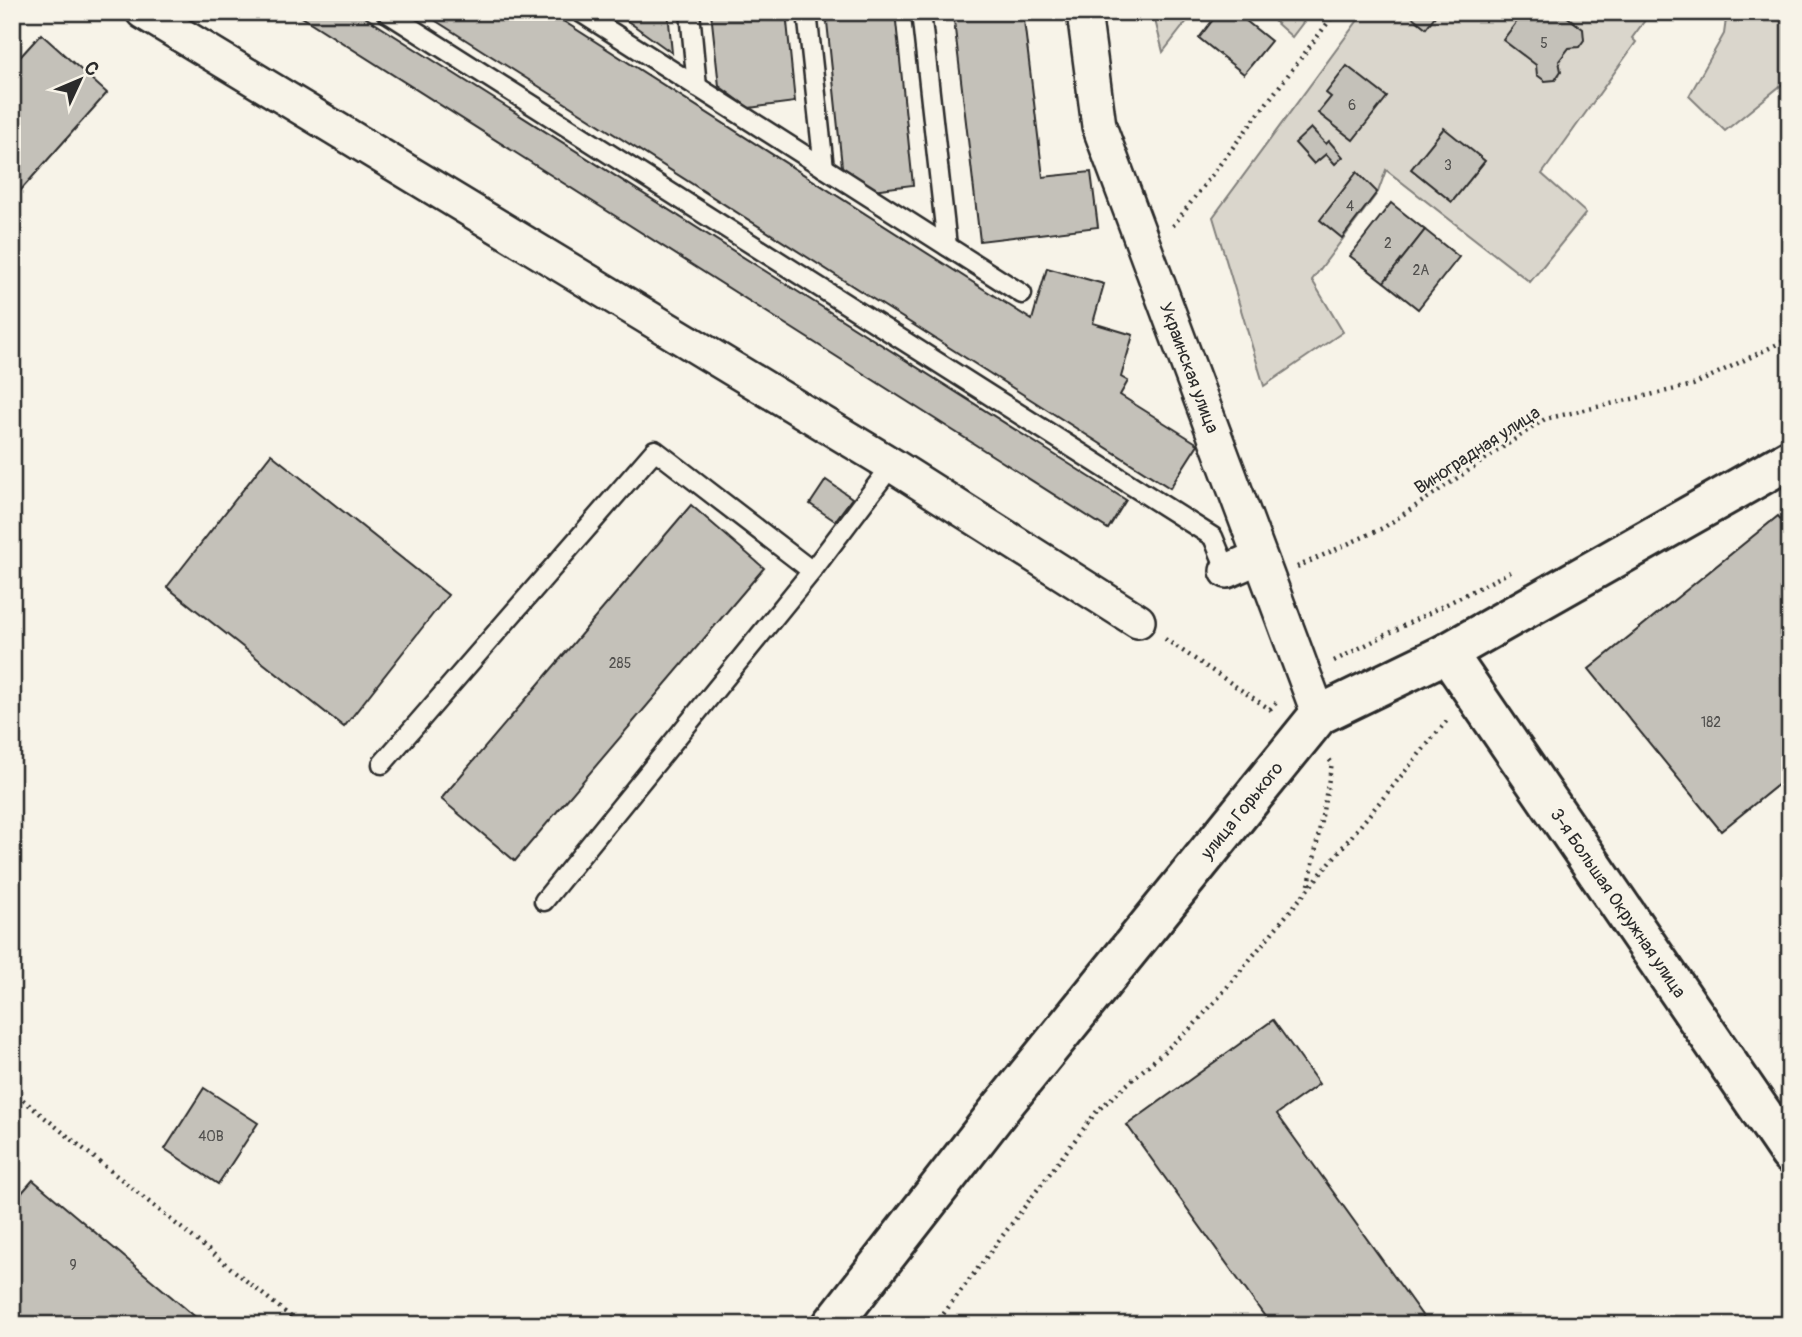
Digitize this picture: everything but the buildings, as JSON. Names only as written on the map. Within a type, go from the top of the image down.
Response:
[{"type":"main road","name":"улица Горького","points":[[832,1325],[1000,1108],[1312,723],[1447,653],[1790,459]]},
{"type":"main road","name":"3-я Большая Окружная улица","points":[[1447,653],[1790,1154]]},
{"type":"street","points":[[143,12],[892,465],[1138,621]]},
{"type":"street","name":"Украинская улица","points":[[1084,12],[1099,126],[1263,569],[1312,723]]},
{"type":"street","points":[[1227,571],[1263,569]]},
{"type":"lane","points":[[386,12],[1213,537],[1227,571]]},
{"type":"lane","points":[[580,12],[1022,294]]},
{"type":"lane","points":[[690,12],[697,87]]},
{"type":"lane","points":[[807,12],[824,168]]},
{"type":"lane","points":[[921,12],[947,246]]},
{"type":"lane","points":[[382,764],[655,450],[812,571]]},
{"type":"lane","points":[[544,901],[812,571],[892,465]]},
{"type":"path","points":[[1148,258],[1336,12]]},
{"type":"path","name":"Виноградная улица","points":[[1263,569],[1383,528],[1545,419],[1693,385],[1790,338]]},
{"type":"path","points":[[1138,621],[1312,723]]},
{"type":"path","points":[[935,1325],[1097,1111],[1194,1025],[1472,690]]},
{"type":"path","points":[[1308,888],[1332,762]]},
{"type":"path","points":[[12,1091],[301,1325]]},
{"type":"shaded area","points":[[1153,12],[1194,12],[1163,52]]},
{"type":"shaded area","points":[[1264,12],[1311,12],[1292,37]]},
{"type":"shaded area","points":[[1364,12],[1651,12],[1632,38],[1636,42],[1542,174],[1586,213],[1530,282],[1386,170],[1378,192],[1312,280],[1343,332],[1264,386],[1213,217]]},
{"type":"shaded area","points":[[1727,12],[1790,12],[1790,78],[1725,131],[1689,96],[1724,34]]}]
